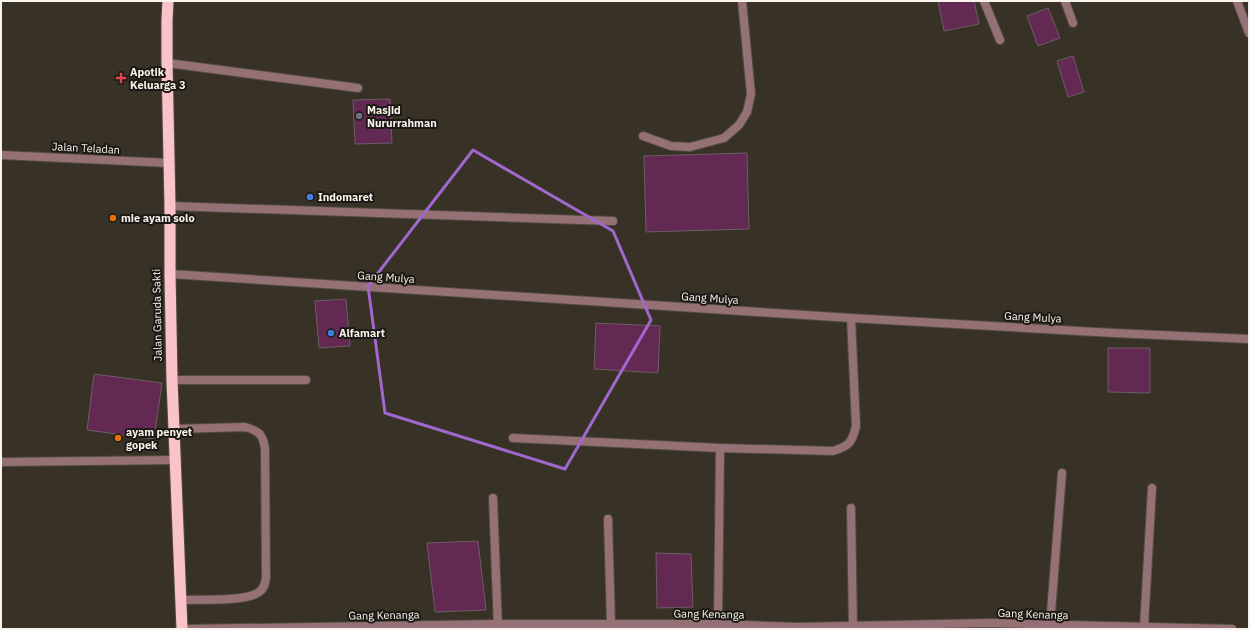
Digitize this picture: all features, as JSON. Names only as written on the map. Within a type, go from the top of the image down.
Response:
[{"type":"highway","name":"Jalan Garuda Sakti","points":[[168,1],[167,63],[172,380],[181,600],[184,629]]},
{"type":"street","points":[[643,136],[671,146],[690,147],[724,138],[739,125],[747,112],[751,94],[742,1]]},
{"type":"street","points":[[984,1],[1000,40]]},
{"type":"street","points":[[1065,1],[1073,23]]},
{"type":"street","points":[[1237,1],[1249,33]]},
{"type":"street","points":[[167,63],[358,88]]},
{"type":"street","name":"Jalan Teladan","points":[[1,155],[169,163]]},
{"type":"street","points":[[170,206],[614,221]]},
{"type":"street","name":"Gang Mulya","points":[[170,274],[851,318],[1249,339]]},
{"type":"street","points":[[514,438],[720,448],[833,451],[847,446],[854,435],[856,426],[851,318]]},
{"type":"street","points":[[172,380],[306,380]]},
{"type":"street","points":[[174,429],[244,427],[259,433],[264,439],[266,449],[266,578],[263,588],[259,593],[244,598],[181,600]]},
{"type":"street","points":[[718,624],[720,448]]},
{"type":"street","points":[[1,462],[175,460]]},
{"type":"street","points":[[1050,625],[1062,473]]},
{"type":"street","points":[[1144,627],[1152,488]]},
{"type":"street","points":[[494,498],[498,626]]},
{"type":"street","points":[[851,508],[853,627]]},
{"type":"street","points":[[608,519],[610,624]]},
{"type":"street","name":"Gang Kenanga","points":[[184,629],[610,624],[718,624],[798,627],[853,627],[989,623],[1091,628],[1144,627],[1232,629]]},
{"type":"highlighted area","points":[[473,150],[613,231],[651,320],[565,469],[385,413],[368,286]]},
{"type":"building","points":[[938,1],[974,1],[979,24],[944,31]]},
{"type":"building","points":[[1048,8],[1060,38],[1038,46],[1027,16]]},
{"type":"building","points":[[1073,56],[1084,92],[1068,97],[1057,61]]},
{"type":"building","points":[[390,99],[392,143],[355,144],[353,100]]},
{"type":"building","points":[[747,153],[749,229],[646,232],[644,156]]},
{"type":"building","points":[[346,299],[350,346],[319,348],[315,301]]},
{"type":"building","points":[[596,323],[660,326],[658,373],[594,369]]},
{"type":"building","points":[[1108,348],[1150,348],[1150,393],[1108,392]]},
{"type":"building","points":[[94,374],[162,383],[154,439],[87,430]]},
{"type":"building","points":[[478,541],[486,610],[435,612],[427,543]]},
{"type":"building","points":[[656,553],[691,554],[693,607],[657,608]]},
{"type":"place","name":"Apotik Keluarga 3","points":[[121,78]]},
{"type":"place","name":"Masjid Nururrahman","points":[[359,116]]},
{"type":"place","name":"Indomaret","points":[[310,197]]},
{"type":"place","name":"mie ayam solo","points":[[113,218]]},
{"type":"place","name":"Alfamart","points":[[331,333]]},
{"type":"place","name":"ayam penyet gopek","points":[[118,438]]}]
